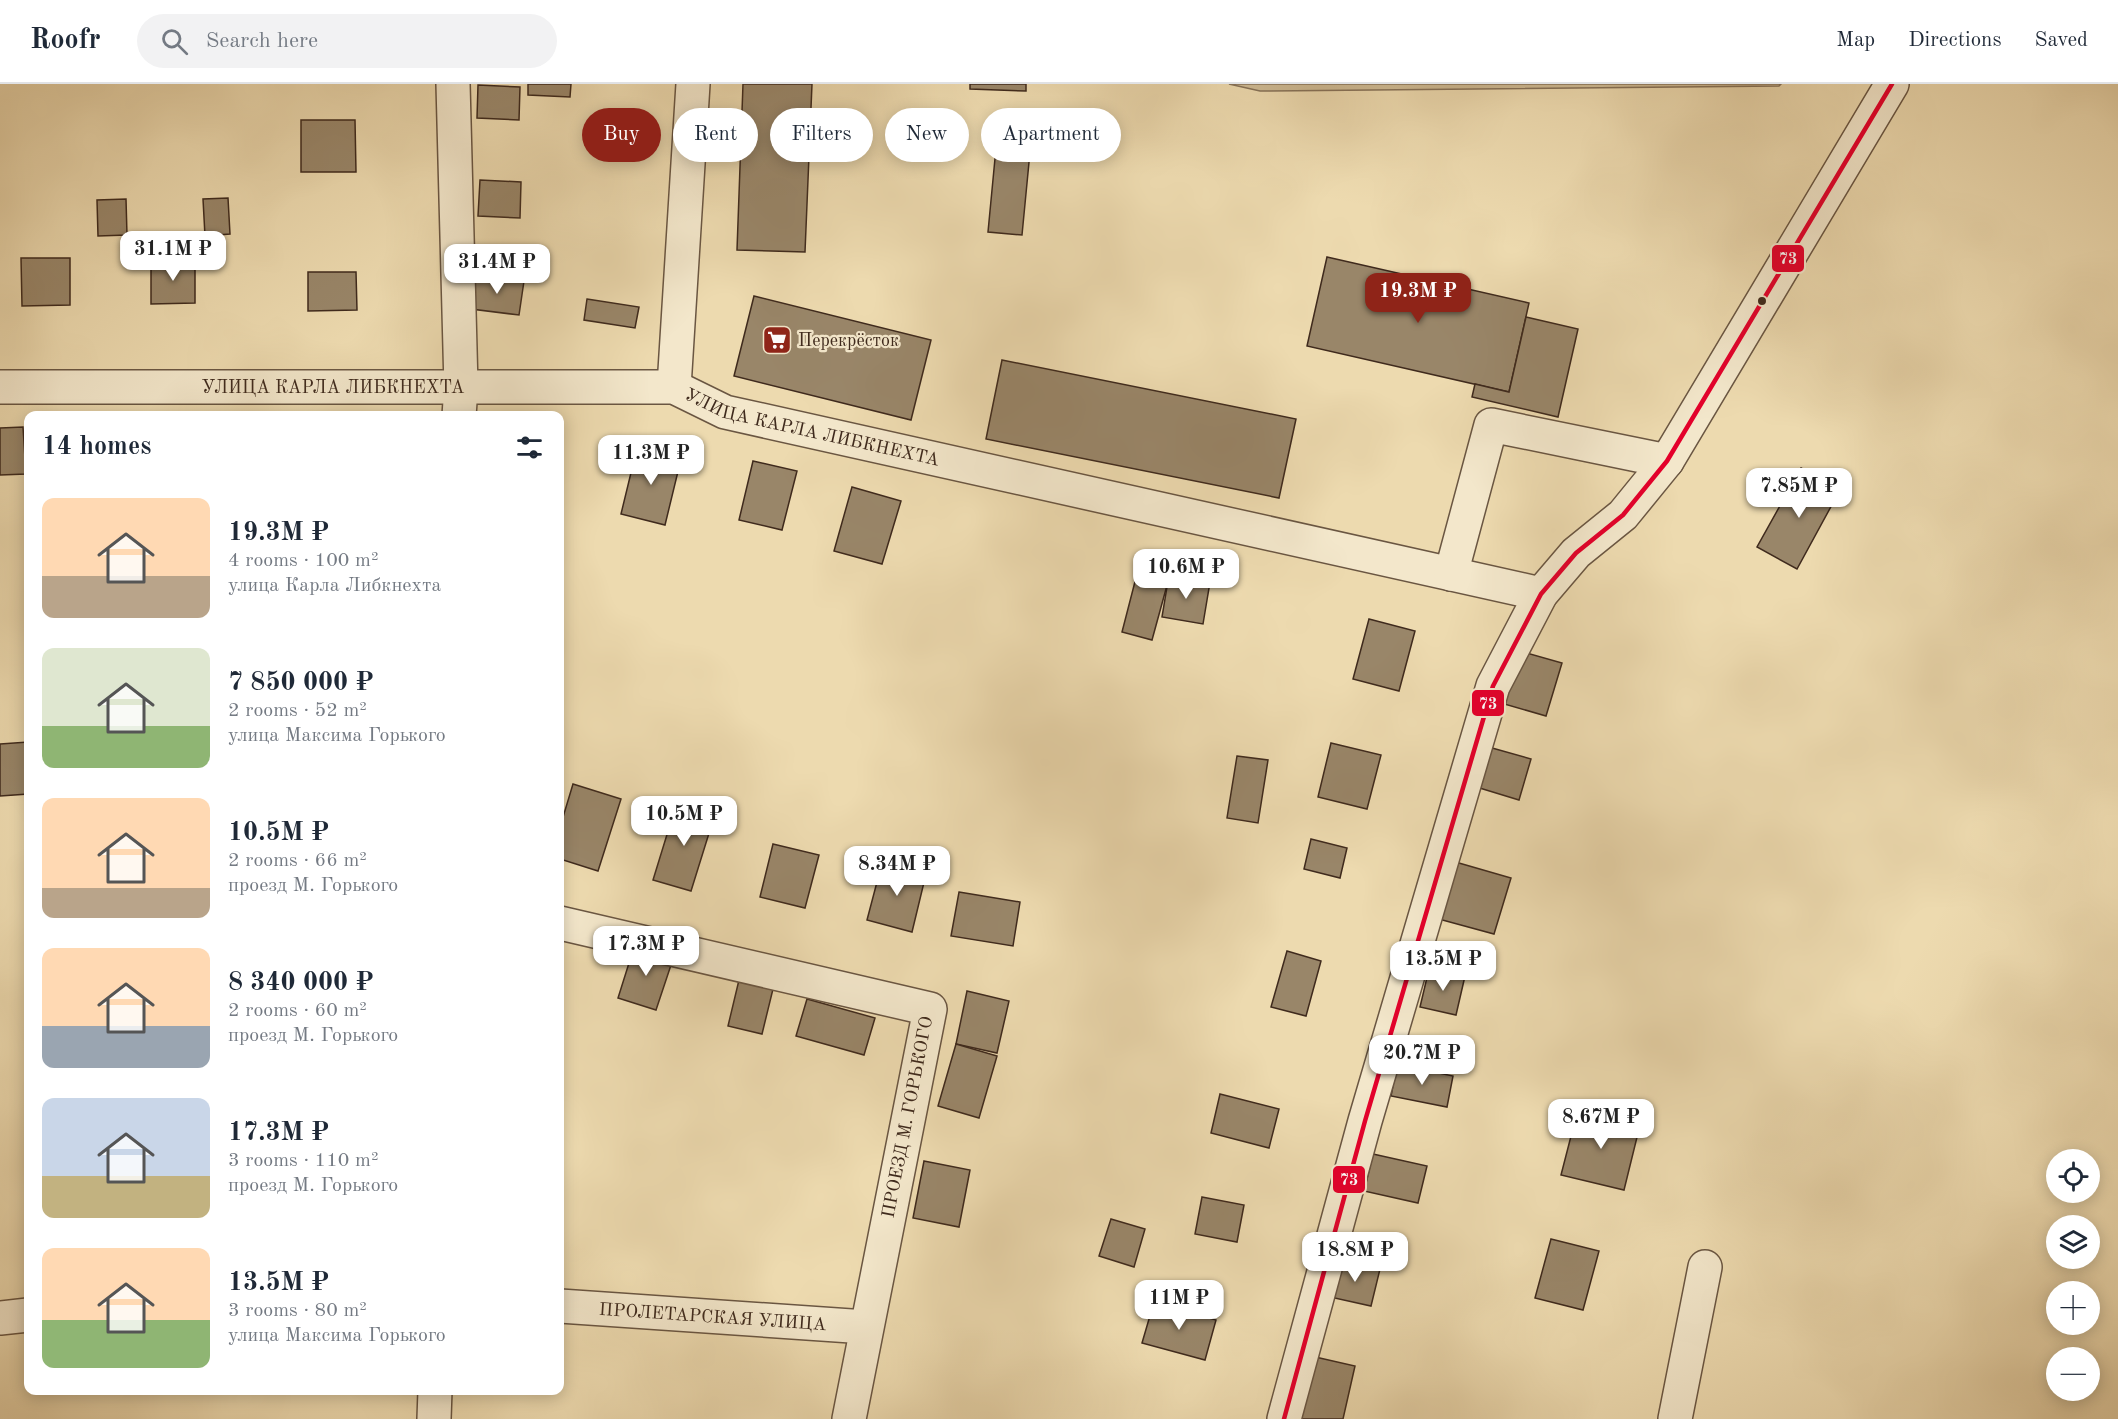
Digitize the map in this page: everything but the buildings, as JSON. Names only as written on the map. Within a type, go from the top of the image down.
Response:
[{"type":"street","points":[[453,84],[460,401]]},
{"type":"street","points":[[674,387],[693,84]]},
{"type":"street","points":[[1284,1419],[1365,1121],[1493,686],[1540,594],[1576,553],[1623,515],[1667,461],[1892,84]]},
{"type":"street","name":"УЛИЦА КАРЛА ЛИБКНЕХТА","points":[[0,387],[460,401],[674,387],[725,412],[1540,594]]},
{"type":"street","points":[[1451,574],[1491,425],[1667,461]]},
{"type":"street","name":"ПРОЕЗД М. ГОРЬКОГО","points":[[564,924],[930,1009],[849,1419]]},
{"type":"street","points":[[1675,1419],[1705,1267]]},
{"type":"street","name":"ПРОЛЕТАРСКАЯ УЛИЦА","points":[[564,1306],[866,1327]]},
{"type":"street","points":[[0,1318],[24,1315]]},
{"type":"street","points":[[434,1419],[435,1395]]},
{"type":"shaded area","points":[[1229,84],[1781,84],[1779,86],[1260,91]]},
{"type":"transit line","name":"73","points":[[1284,1419],[1365,1121],[1493,686],[1541,594],[1576,553],[1623,515],[1667,461],[1892,84]]},
{"type":"place","name":"Перекрёсток","points":[[777,340]]}]
